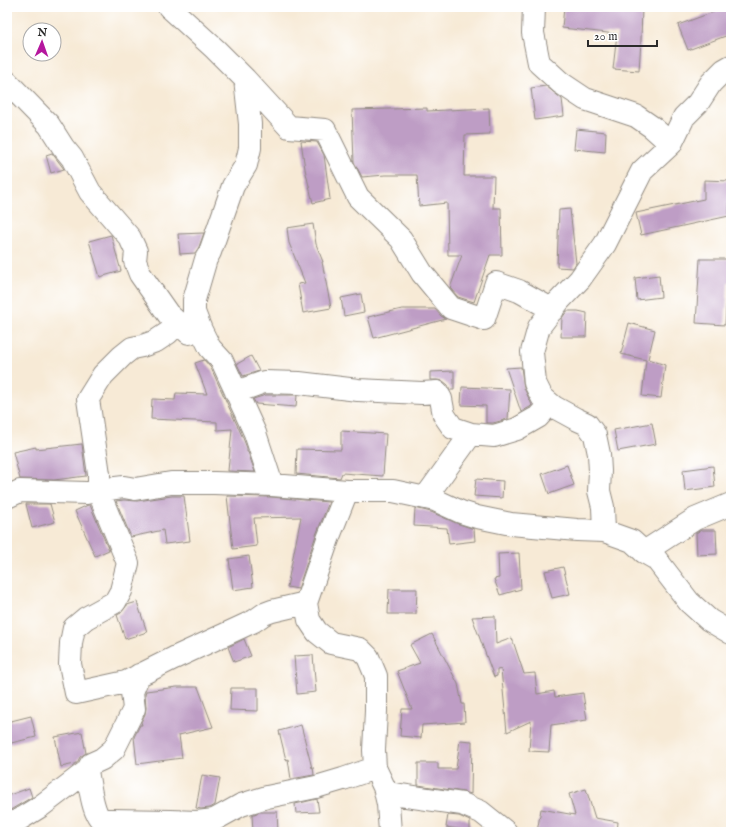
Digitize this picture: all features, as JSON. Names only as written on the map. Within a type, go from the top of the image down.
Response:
[{"type":"street","points":[[169,7],[214,49],[289,127],[325,130],[358,197],[401,239],[422,273],[451,308],[484,319],[496,283],[519,291],[553,310]]},
{"type":"street","points":[[534,7],[533,33],[539,63],[560,83],[585,99],[636,116],[652,127],[671,144]]},
{"type":"street","points":[[604,531],[603,507],[599,491],[599,454],[595,435],[587,424],[550,404],[542,397],[535,383],[532,352],[539,327],[559,301],[580,279],[605,244],[642,171],[671,144],[684,117],[698,103],[711,83],[724,70],[731,66]]},
{"type":"street","points":[[244,79],[250,124],[250,148],[246,165],[233,186],[210,252],[206,259],[194,300],[194,312],[210,348],[222,361],[255,433],[272,486]]},
{"type":"street","points":[[7,82],[49,125],[72,158],[90,192],[130,238],[136,251],[135,261],[140,274],[168,314],[197,341],[210,348]]},
{"type":"street","points":[[178,323],[168,333],[156,341],[132,348],[122,356],[103,375],[88,399],[99,474],[99,490],[128,563],[121,591],[115,602],[86,618],[74,628],[71,643],[70,664],[76,693],[126,682],[254,621],[264,614],[278,609],[306,603]]},
{"type":"street","points":[[236,392],[264,382],[300,382],[358,390],[437,392],[441,398],[444,415],[453,428],[472,434],[494,436],[517,429],[538,417],[550,404]]},
{"type":"street","points":[[425,498],[472,434]]},
{"type":"street","points":[[7,497],[20,491],[86,493],[124,487],[136,490],[171,484],[214,483],[347,491],[393,491],[435,500],[460,512],[477,517],[511,524],[604,531],[632,541],[644,552],[656,559],[689,602],[709,620],[731,633]]},
{"type":"street","points":[[347,491],[306,603],[309,620],[317,632],[331,643],[360,649],[368,657],[376,676],[375,768],[386,793],[390,832]]},
{"type":"street","points":[[644,552],[695,519],[731,504]]},
{"type":"street","points":[[7,827],[41,806],[87,771],[91,764],[102,759],[114,749],[134,709],[132,692],[139,675]]},
{"type":"street","points":[[87,771],[94,808],[100,826],[110,820],[197,822],[214,820],[240,805],[267,797],[343,780],[375,768]]},
{"type":"street","points":[[386,793],[462,804],[481,812],[506,832]]},
{"type":"building","points":[[564,7],[642,7],[639,71],[613,69],[617,34],[562,28]]},
{"type":"building","points":[[727,7],[731,7],[731,34],[688,50],[678,25]]},
{"type":"building","points":[[546,86],[562,99],[564,116],[535,120],[531,88]]},
{"type":"building","points":[[427,108],[427,111],[489,108],[490,134],[465,135],[464,176],[494,176],[493,208],[501,208],[502,255],[490,255],[474,302],[458,297],[450,288],[462,255],[448,255],[447,203],[419,206],[417,175],[362,177],[354,162],[352,110]]},
{"type":"building","points":[[576,129],[606,132],[605,152],[574,149]]},
{"type":"building","points":[[301,141],[317,142],[324,155],[330,199],[313,203],[305,169]]},
{"type":"building","points":[[52,153],[64,169],[51,173],[46,155]]},
{"type":"building","points":[[704,180],[730,181],[729,216],[641,235],[636,213],[704,199]]},
{"type":"building","points":[[570,209],[576,263],[573,268],[557,267],[559,210]]},
{"type":"building","points":[[313,224],[316,244],[323,262],[331,308],[303,313],[298,284],[305,283],[289,243],[287,228]]},
{"type":"building","points":[[204,233],[195,253],[180,254],[178,234]]},
{"type":"building","points":[[111,235],[121,271],[100,277],[89,241]]},
{"type":"building","points":[[700,259],[730,259],[730,282],[728,282],[725,325],[696,323]]},
{"type":"building","points":[[659,275],[661,297],[637,300],[635,278]]},
{"type":"building","points":[[361,294],[364,312],[344,316],[341,298]]},
{"type":"building","points":[[402,309],[435,309],[446,319],[374,338],[368,317]]},
{"type":"building","points":[[567,311],[587,313],[586,337],[561,337],[562,318]]},
{"type":"building","points":[[629,323],[655,330],[648,359],[665,365],[661,398],[642,396],[646,360],[621,354]]},
{"type":"building","points":[[251,356],[259,371],[243,376],[237,364]]},
{"type":"building","points":[[204,360],[211,368],[243,438],[255,472],[228,471],[232,429],[217,430],[217,422],[151,419],[152,399],[175,400],[176,393],[207,394],[195,363]]},
{"type":"building","points":[[521,367],[524,388],[532,405],[521,412],[506,368]]},
{"type":"building","points":[[454,371],[454,390],[450,390],[448,385],[443,381],[430,380],[430,372]]},
{"type":"building","points":[[462,387],[510,389],[508,419],[493,423],[486,423],[486,406],[461,405]]},
{"type":"building","points":[[266,395],[297,395],[296,407],[256,404],[253,399]]},
{"type":"building","points":[[652,423],[656,444],[618,451],[614,430]]},
{"type":"building","points":[[341,431],[386,434],[383,476],[342,473],[340,478],[296,474],[297,449],[341,450]]},
{"type":"building","points":[[82,444],[86,476],[54,480],[20,479],[13,452],[36,447],[36,449]]},
{"type":"building","points":[[567,465],[574,485],[549,494],[542,474]]},
{"type":"building","points":[[713,466],[715,487],[685,491],[683,470]]},
{"type":"building","points":[[476,479],[503,481],[502,498],[474,496]]},
{"type":"building","points":[[172,496],[184,496],[190,541],[165,544],[163,530],[131,537],[116,501],[137,501]]},
{"type":"building","points":[[227,496],[271,497],[329,502],[298,589],[287,587],[301,517],[254,518],[257,546],[233,549]]},
{"type":"building","points":[[26,504],[50,504],[55,522],[32,528]]},
{"type":"building","points":[[90,505],[109,550],[95,556],[75,511]]},
{"type":"building","points":[[415,508],[431,512],[474,529],[475,541],[449,544],[447,528],[414,526]]},
{"type":"building","points":[[701,530],[716,530],[717,554],[697,555],[696,533]]},
{"type":"building","points":[[519,553],[521,589],[500,595],[494,579],[499,578],[498,554]]},
{"type":"building","points":[[249,556],[253,587],[233,590],[229,559]]},
{"type":"building","points":[[563,567],[570,594],[552,598],[545,571]]},
{"type":"building","points":[[389,589],[417,589],[416,614],[388,614]]},
{"type":"building","points":[[137,602],[147,632],[125,639],[117,615],[121,613],[127,605]]},
{"type":"building","points":[[495,616],[496,644],[512,638],[524,674],[535,673],[537,694],[554,691],[555,697],[583,693],[587,720],[551,725],[549,752],[529,751],[531,721],[507,732],[501,669],[497,670],[497,676],[494,677],[472,617]]},
{"type":"building","points":[[432,634],[458,684],[462,704],[464,704],[465,722],[422,725],[421,738],[400,736],[402,709],[412,709],[397,671],[420,663],[410,645]]},
{"type":"building","points":[[244,639],[251,656],[234,662],[228,647]]},
{"type":"building","points":[[313,655],[316,692],[297,694],[294,656]]},
{"type":"building","points":[[177,687],[198,687],[213,727],[179,735],[182,758],[137,764],[134,737],[140,725],[142,725],[141,722],[145,714],[146,691]]},
{"type":"building","points":[[231,688],[258,688],[258,711],[230,710]]},
{"type":"building","points":[[31,716],[36,737],[7,744],[7,722]]},
{"type":"building","points":[[301,725],[314,775],[291,779],[288,759],[286,760],[279,731]]},
{"type":"building","points":[[82,732],[86,753],[80,757],[77,763],[61,767],[55,737]]},
{"type":"building","points":[[460,740],[472,741],[471,794],[418,785],[418,763],[438,763],[438,769],[456,769]]},
{"type":"building","points":[[202,775],[220,778],[215,805],[210,808],[201,809],[196,808]]},
{"type":"building","points":[[29,788],[32,797],[7,812],[7,796]]},
{"type":"building","points":[[586,789],[595,818],[618,822],[617,832],[537,832],[541,809],[575,815],[569,794]]},
{"type":"building","points":[[317,799],[319,812],[296,813],[295,804]]},
{"type":"building","points":[[259,812],[277,812],[278,832],[253,832],[252,815]]},
{"type":"building","points":[[448,815],[459,816],[470,821],[470,831],[446,827]]}]
